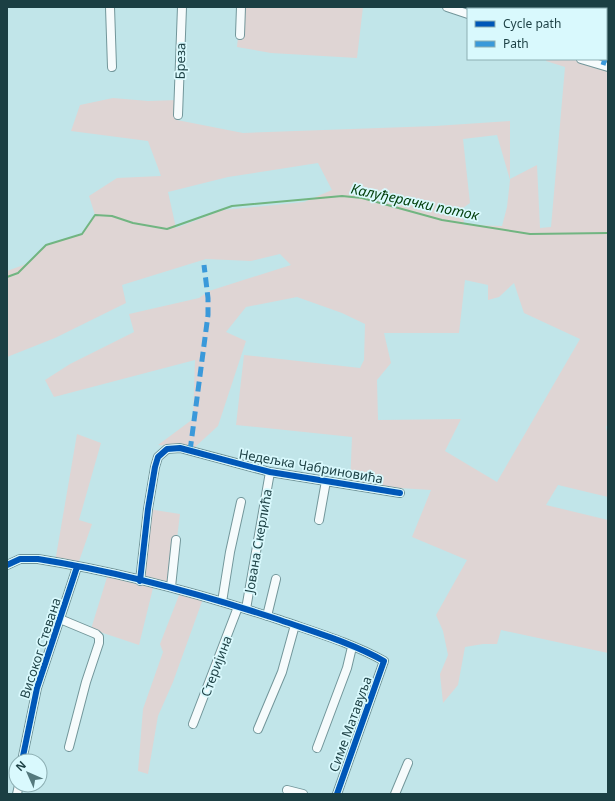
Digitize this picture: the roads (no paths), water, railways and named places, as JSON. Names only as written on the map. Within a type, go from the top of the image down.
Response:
[{"type":"street","points":[[110,7],[112,67]]},
{"type":"street","name":"Бреза","points":[[178,115],[182,7]]},
{"type":"street","points":[[240,35],[241,7]]},
{"type":"street","points":[[446,7],[467,14]]},
{"type":"street","points":[[585,60],[608,67]]},
{"type":"street","name":"Недељка Чабриновића","points":[[140,581],[148,509],[158,457],[162,452],[169,448],[195,452],[240,466],[270,472],[400,493]]},
{"type":"street","name":"Јована Скерлића","points":[[242,608],[270,472]]},
{"type":"street","points":[[319,520],[326,481]]},
{"type":"street","points":[[222,602],[230,552],[241,502]]},
{"type":"street","points":[[171,588],[176,540]]},
{"type":"street","points":[[7,564],[20,559],[38,559],[171,588],[295,625],[352,647],[347,668],[317,748]]},
{"type":"street","name":"Високог Стевана","points":[[24,753],[37,688],[77,567]]},
{"type":"street","points":[[267,616],[276,579]]},
{"type":"street","name":"Стеријина","points":[[193,724],[242,608]]},
{"type":"street","points":[[60,619],[96,634],[99,637],[99,643],[82,694],[69,747]]},
{"type":"street","points":[[258,729],[282,672],[295,625]]},
{"type":"street","name":"Симе Матавуља","points":[[337,794],[384,661],[352,647]]},
{"type":"street","points":[[395,794],[408,762]]},
{"type":"street","points":[[287,790],[303,794]]},
{"type":"waterway","name":"Калуђерачки поток","points":[[7,277],[18,273],[46,245],[82,234],[95,215],[112,216],[133,223],[167,229],[232,206],[342,196],[362,198],[442,220],[530,234],[608,233]]}]
